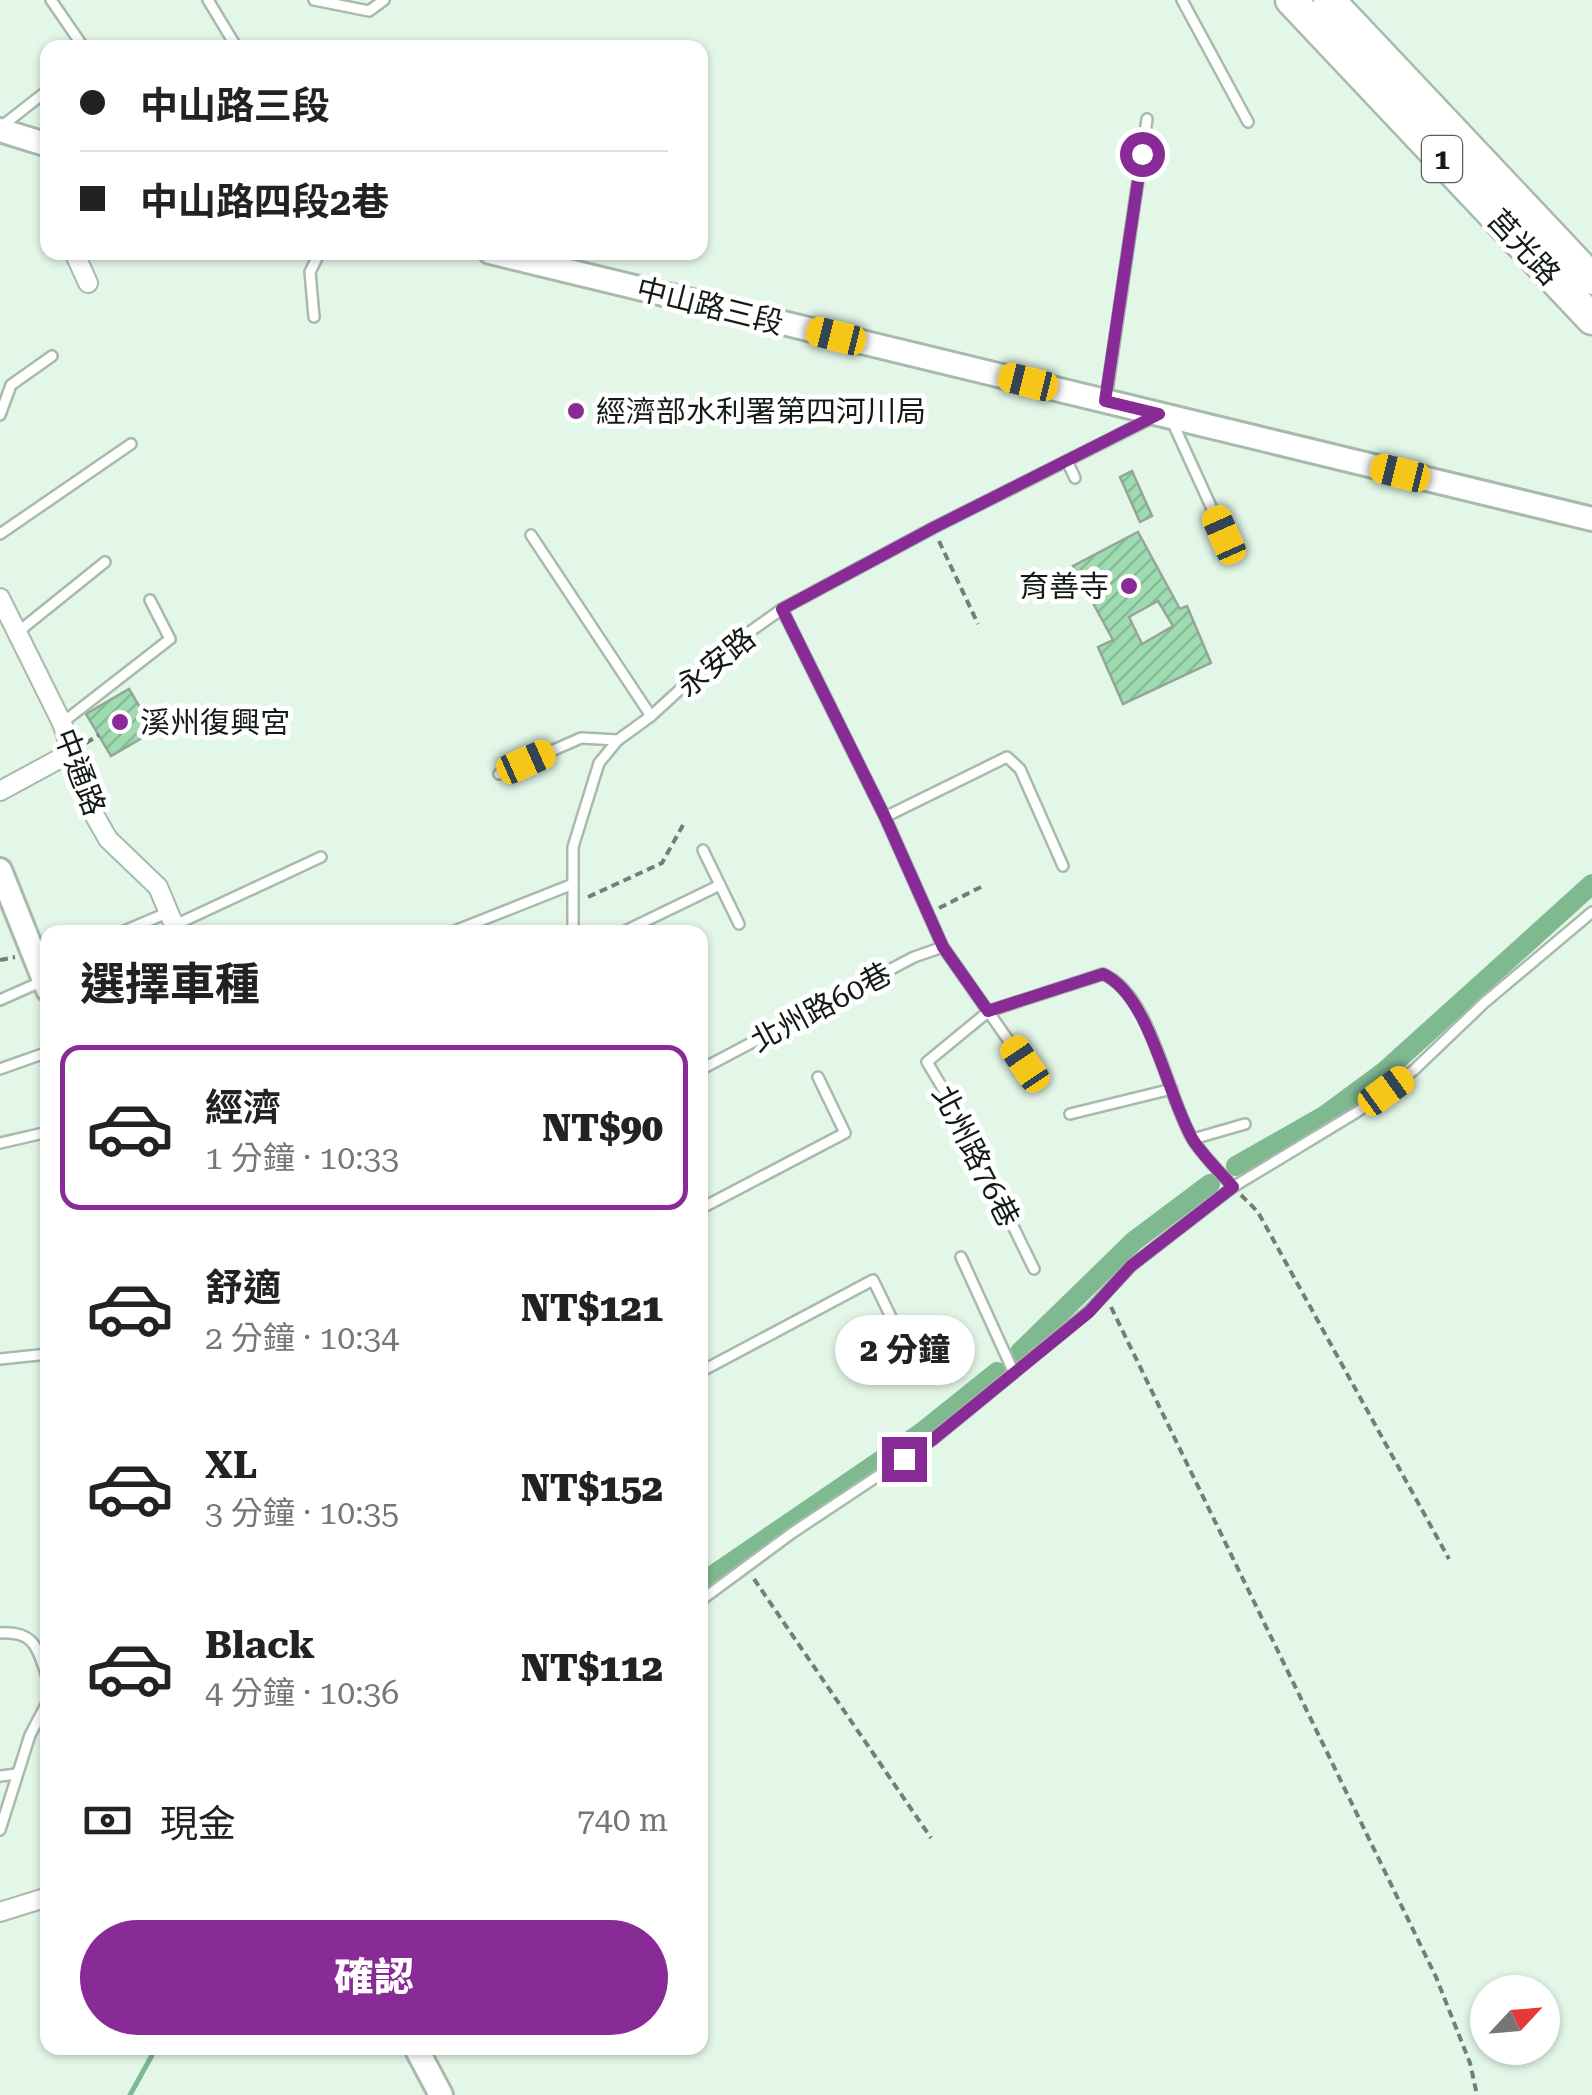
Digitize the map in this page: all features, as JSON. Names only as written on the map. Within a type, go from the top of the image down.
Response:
[{"type":"main road","name":"莒光路","points":[[1291,0],[1592,319]]},
{"type":"main road","name":"莒光路","points":[[1329,0],[1592,279]]},
{"type":"street","points":[[0,129],[40,142]]},
{"type":"street","points":[[78,260],[88,283]]},
{"type":"street","name":"中山路三段","points":[[523,260],[1592,519]]},
{"type":"street","name":"中通路","points":[[0,598],[62,722],[79,747],[92,811],[108,839],[158,887],[174,923]]},
{"type":"street","points":[[0,792],[79,747]]},
{"type":"street","points":[[0,870],[40,964]]},
{"type":"street","points":[[0,1912],[40,1900]]},
{"type":"street","points":[[420,2055],[441,2095]]},
{"type":"lane","points":[[51,0],[78,40]]},
{"type":"lane","points":[[208,0],[232,40]]},
{"type":"lane","points":[[314,0],[368,12],[384,0]]},
{"type":"lane","points":[[1182,0],[1248,122]]},
{"type":"lane","points":[[0,129],[40,96]]},
{"type":"lane","points":[[1105,401],[1147,119]]},
{"type":"lane","points":[[314,317],[310,272],[316,260]]},
{"type":"lane","points":[[0,415],[11,384],[52,356]]},
{"type":"lane","points":[[1164,416],[1224,535]]},
{"type":"lane","name":"永安路","points":[[573,925],[573,847],[599,763],[618,740],[651,716],[720,653],[782,609],[933,528],[1164,416]]},
{"type":"lane","points":[[0,534],[131,444]]},
{"type":"lane","points":[[1068,461],[1075,478]]},
{"type":"lane","points":[[531,535],[651,716]]},
{"type":"lane","points":[[18,632],[105,562]]},
{"type":"lane","points":[[62,722],[170,638],[150,600]]},
{"type":"lane","points":[[782,609],[885,817],[943,947],[1025,1064]]},
{"type":"lane","points":[[499,774],[580,738],[618,740]]},
{"type":"lane","points":[[885,817],[1007,757],[1020,770],[1063,866]]},
{"type":"lane","points":[[703,850],[739,924]]},
{"type":"lane","points":[[174,923],[321,857]]},
{"type":"lane","points":[[470,925],[573,884]]},
{"type":"lane","points":[[637,925],[720,885]]},
{"type":"lane","points":[[708,1595],[932,1440],[1089,1312],[1131,1266],[1233,1187],[1357,1112],[1414,1070],[1484,1003],[1592,912]]},
{"type":"lane","name":"北州路60巷","points":[[708,1066],[914,957],[943,947]]},
{"type":"lane","points":[[988,1011],[1103,974],[1120,981],[1136,1008],[1193,1140],[1233,1187]]},
{"type":"lane","points":[[0,1000],[40,979]]},
{"type":"lane","name":"北州路76巷","points":[[988,1011],[927,1062],[1034,1269]]},
{"type":"lane","points":[[0,1070],[40,1055]]},
{"type":"lane","points":[[708,1205],[844,1133],[818,1077]]},
{"type":"lane","points":[[1070,1114],[1172,1089]]},
{"type":"lane","points":[[1193,1140],[1245,1124]]},
{"type":"lane","points":[[0,1143],[40,1134]]},
{"type":"lane","points":[[961,1257],[1014,1373]]},
{"type":"lane","points":[[708,1368],[873,1280],[906,1348]]},
{"type":"lane","points":[[0,1359],[40,1355]]},
{"type":"lane","points":[[0,1633],[27,1636],[40,1658]]},
{"type":"lane","points":[[0,1830],[30,1735],[40,1716]]},
{"type":"lane","points":[[0,1776],[18,1774]]},
{"type":"path","points":[[933,528],[978,624]]},
{"type":"path","points":[[79,747],[98,735]]},
{"type":"path","points":[[574,904],[662,863],[683,826]]},
{"type":"path","points":[[930,912],[984,886]]},
{"type":"path","points":[[1233,1187],[1258,1212],[1448,1559]]},
{"type":"path","points":[[1104,1293],[1436,1976],[1478,2095]]},
{"type":"path","points":[[746,1567],[931,1838]]},
{"type":"building","points":[[1132,471],[1152,516],[1140,522],[1120,477]]},
{"type":"building","points":[[1138,532],[1180,609],[1187,606],[1211,663],[1123,704],[1098,647],[1113,640],[1073,566]],"holes":[[[1158,601],[1173,626],[1142,644],[1129,617]]]},
{"type":"building","name":"溪州復興宮","points":[[129,689],[154,731],[111,756],[86,714]]},
{"type":"waterway","points":[[1236,1166],[1324,1116],[1385,1071],[1592,884]]},
{"type":"waterway","points":[[1020,1352],[1134,1241],[1210,1184]]},
{"type":"waterway","points":[[708,1579],[921,1433],[997,1372]]},
{"type":"waterway","points":[[130,2095],[152,2055]]},
{"type":"place","name":"經濟部水利署第四河川局","points":[[576,411]]},
{"type":"place","name":"育善寺","points":[[1129,586]]},
{"type":"place","name":"溪州復興宮","points":[[120,722]]},
{"type":"route","points":[[904,1459],[1089,1312],[1131,1266],[1233,1187],[1193,1140],[1136,1008],[1120,981],[1103,974],[988,1011],[943,947],[885,817],[782,609],[1159,414],[1105,401],[1142,154]]}]
